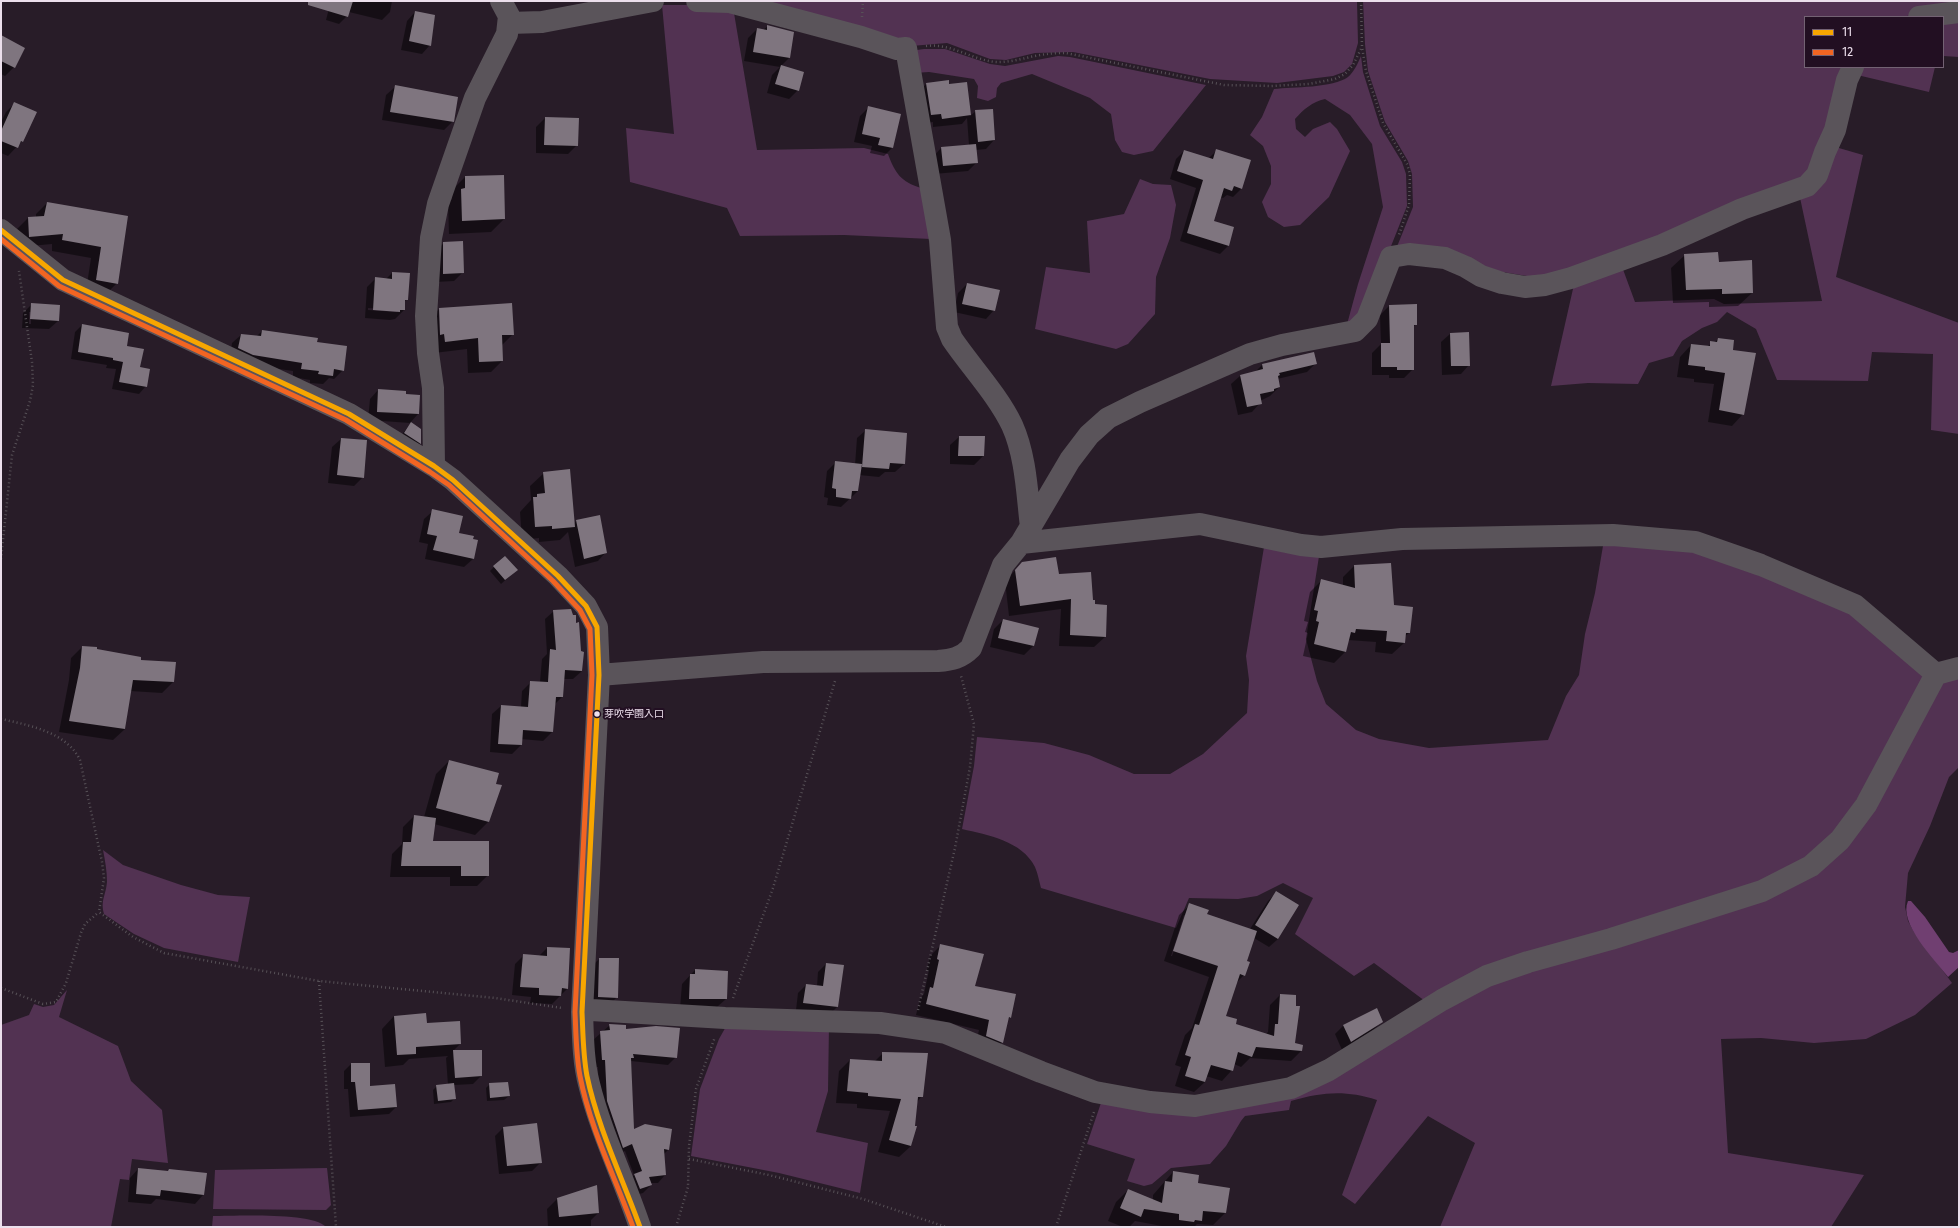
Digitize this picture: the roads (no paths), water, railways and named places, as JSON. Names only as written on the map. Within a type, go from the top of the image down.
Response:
[{"type":"street","points":[[434,466],[433,388],[428,353],[426,316],[431,238],[438,204],[475,98],[507,34],[509,16],[501,1]]},
{"type":"street","points":[[509,23],[542,22],[653,1]]},
{"type":"street","points":[[697,1],[730,2],[861,37],[897,49],[906,48],[940,240],[947,327],[952,339],[1002,407],[1019,443],[1028,490],[1026,535]]},
{"type":"street","points":[[1927,16],[1959,12]]},
{"type":"street","points":[[599,675],[763,662],[841,660],[938,661],[956,659],[966,654],[971,648],[1003,565],[1026,535],[1070,460],[1089,435],[1108,418],[1140,402],[1250,354],[1282,345],[1355,331],[1367,319],[1391,257],[1408,254],[1445,258],[1466,267],[1481,276],[1502,283],[1525,287],[1545,285],[1571,278],[1662,245],[1742,209],[1807,186],[1817,176],[1825,152],[1835,130],[1853,68]]},
{"type":"street","points":[[8,236],[63,280],[349,414],[434,466],[453,480],[537,557],[586,606],[597,627],[599,675],[582,1012],[584,1049],[588,1083],[635,1227]]},
{"type":"street","points":[[1026,535],[1200,524],[1301,545],[1321,546],[1402,539],[1613,535],[1695,542],[1761,565],[1855,605],[1936,674]]},
{"type":"street","points":[[582,1012],[591,1010],[725,1018],[880,1023],[914,1028],[946,1034],[1041,1072],[1100,1093],[1150,1102],[1195,1106],[1291,1088],[1329,1070],[1442,1000],[1487,976],[1701,912],[1762,892],[1811,866],[1840,840],[1866,804],[1936,674],[1959,668]]},
{"type":"place","name":"芽吹学園入口","points":[[597,714]]}]
